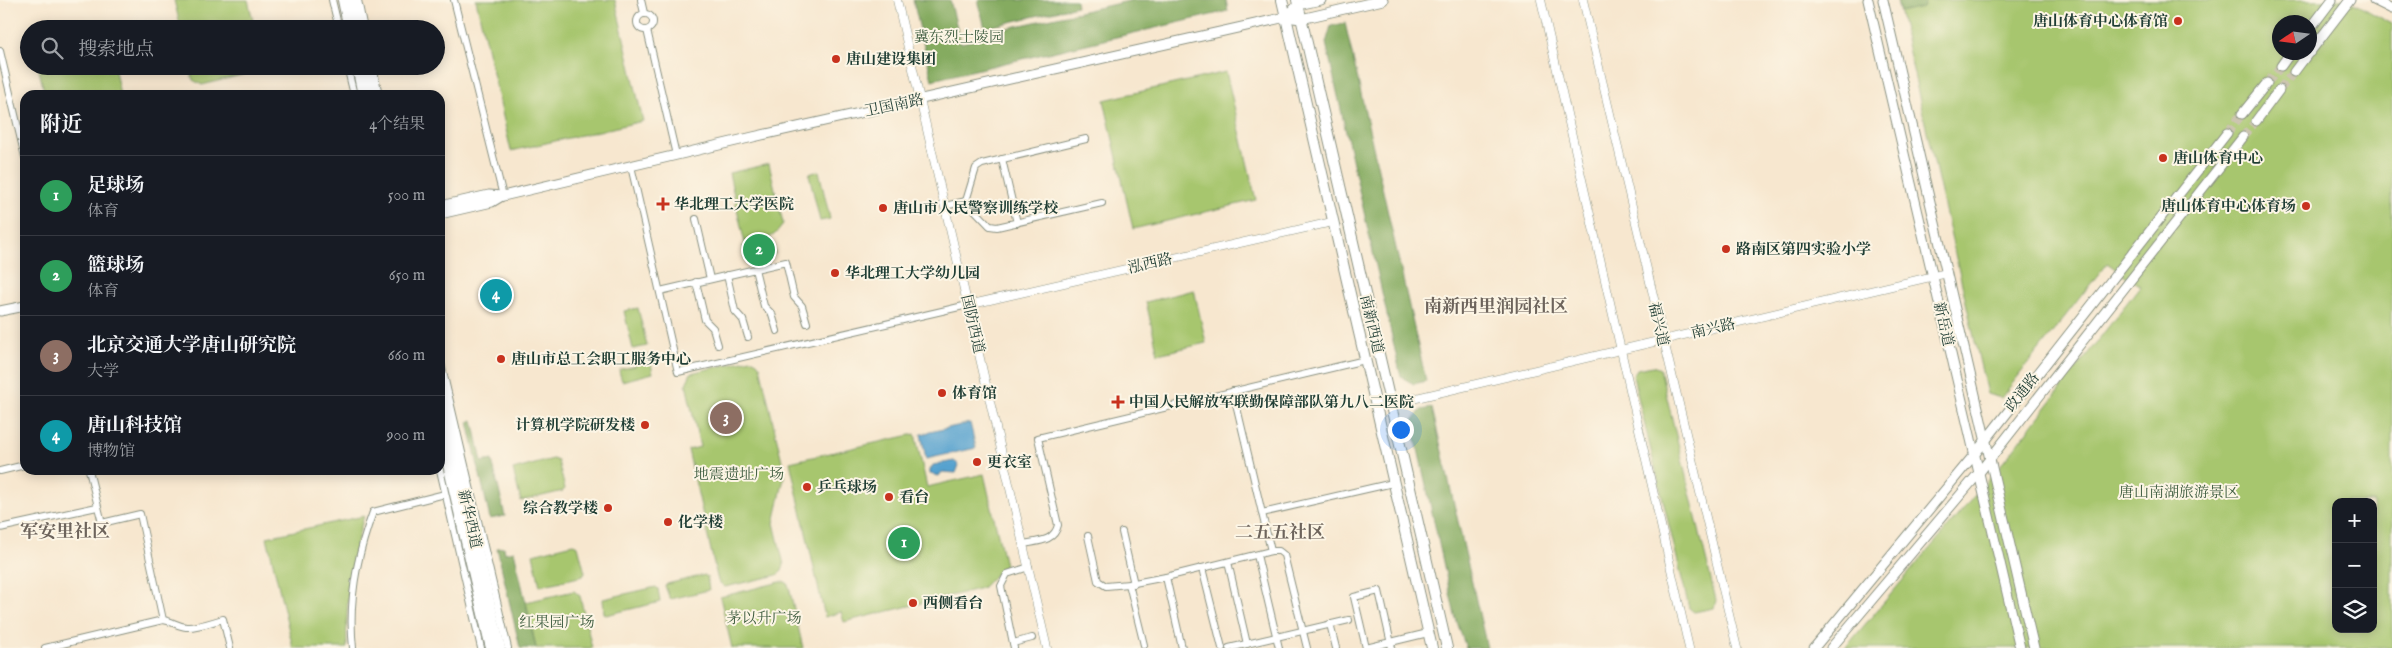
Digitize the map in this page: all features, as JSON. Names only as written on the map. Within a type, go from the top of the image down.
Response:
[{"type":"main road","points":[[343,0],[347,20]]},
{"type":"main road","points":[[351,0],[356,20]]},
{"type":"main road","name":"南新西道","points":[[1282,0],[1432,648]]},
{"type":"main road","points":[[1286,17],[1297,3],[1321,0]]},
{"type":"main road","name":"卫国南路","points":[[445,213],[492,202],[502,196],[920,99],[1286,17],[1301,19],[1383,0]]},
{"type":"main road","name":"新岳道","points":[[1868,0],[2020,648]]},
{"type":"main road","name":"新岳道","points":[[1883,0],[2034,648]]},
{"type":"main road","points":[[2317,20],[2332,0]]},
{"type":"main road","points":[[2317,42],[2350,0]]},
{"type":"main road","points":[[2374,0],[2392,9]]},
{"type":"main road","name":"南新西道","points":[[1297,3],[1447,648]]},
{"type":"main road","points":[[2281,66],[2285,60]]},
{"type":"main road","points":[[2294,72],[2303,60]]},
{"type":"main road","points":[[359,75],[362,90]]},
{"type":"main road","points":[[368,75],[371,90]]},
{"type":"main road","points":[[2242,114],[2267,83]]},
{"type":"main road","points":[[2256,121],[2279,90]]},
{"type":"main road","name":"政通路","points":[[1814,648],[1974,455],[2227,133]]},
{"type":"main road","name":"政通路","points":[[1831,648],[1978,474],[2243,137]]},
{"type":"main road","name":"卫国南路","points":[[445,205],[489,194],[502,196]]},
{"type":"main road","points":[[2105,288],[2118,295]]},
{"type":"main road","points":[[0,311],[20,307]]},
{"type":"main road","name":"新华西道","points":[[445,412],[500,648]]},
{"type":"main road","name":"新华西道","points":[[445,451],[491,648]]},
{"type":"street","points":[[332,0],[336,20]]},
{"type":"street","points":[[358,0],[362,20]]},
{"type":"street","points":[[454,0],[502,196]]},
{"type":"street","points":[[641,0],[644,13]]},
{"type":"street","name":"国防西道","points":[[897,0],[1047,648]]},
{"type":"street","points":[[1540,0],[1689,648]]},
{"type":"street","name":"福兴道","points":[[1582,0],[1737,648]]},
{"type":"street","points":[[644,13],[651,16],[653,21],[652,27],[647,30],[639,28],[637,24],[639,16],[644,13]]},
{"type":"street","points":[[647,30],[676,155]]},
{"type":"street","points":[[0,51],[20,136]]},
{"type":"street","points":[[349,75],[353,90]]},
{"type":"street","points":[[375,75],[378,90]]},
{"type":"street","points":[[966,201],[976,168],[982,164],[1086,139]]},
{"type":"street","points":[[1002,159],[1016,223]]},
{"type":"street","points":[[631,166],[678,372],[968,305]]},
{"type":"street","points":[[946,206],[966,201]]},
{"type":"street","points":[[966,201],[990,226],[997,228],[1102,203]]},
{"type":"street","points":[[696,219],[710,279]]},
{"type":"street","name":"泓西路","points":[[968,305],[1332,222]]},
{"type":"street","points":[[660,291],[786,262],[794,297],[802,306],[807,323]]},
{"type":"street","points":[[755,269],[764,306],[772,314],[777,331]]},
{"type":"street","name":"南兴路","points":[[1391,404],[1947,273]]},
{"type":"street","points":[[727,275],[735,311],[743,320],[748,337]]},
{"type":"street","points":[[696,282],[705,320],[713,328],[718,345]]},
{"type":"street","points":[[1023,544],[1051,538],[1056,533],[1058,525],[1038,438],[1365,360]]},
{"type":"street","points":[[445,380],[508,648]]},
{"type":"street","points":[[1234,391],[1271,551]]},
{"type":"street","points":[[0,470],[20,466]]},
{"type":"street","points":[[90,475],[102,523],[140,514],[163,620]]},
{"type":"street","points":[[441,475],[481,648]]},
{"type":"street","points":[[1262,513],[1393,483]]},
{"type":"street","points":[[353,648],[352,601],[358,562],[372,512],[445,494]]},
{"type":"street","points":[[0,528],[97,507]]},
{"type":"street","points":[[1122,532],[1144,645]]},
{"type":"street","points":[[1088,536],[1098,581],[1106,586],[1132,584],[1271,551],[1279,551],[1284,555],[1307,648]]},
{"type":"street","points":[[1257,555],[1279,648]]},
{"type":"street","points":[[1228,562],[1249,645]]},
{"type":"street","points":[[1028,567],[1007,574],[1001,586],[1014,646],[1032,638]]},
{"type":"street","points":[[1202,568],[1222,648]]},
{"type":"street","points":[[1166,577],[1182,648]]},
{"type":"street","points":[[1391,645],[1379,591],[1354,597],[1366,648],[1391,645],[1428,633]]},
{"type":"street","points":[[45,648],[163,620],[189,627],[223,619],[230,648]]},
{"type":"street","points":[[1229,648],[1249,645],[1349,620]]},
{"type":"street","points":[[1330,624],[1336,648]]},
{"type":"green space","points":[[174,0],[248,0],[253,20],[179,20]]},
{"type":"green space","points":[[476,0],[615,0],[643,121],[511,151]]},
{"type":"green space","name":"冀东烈士陵园","points":[[913,0],[950,0],[961,43],[991,36],[990,32],[1133,0],[1226,0],[1228,11],[932,80]]},
{"type":"green space","points":[[978,0],[1076,0],[1077,6],[985,28]]},
{"type":"green space","name":"唐山南湖旅游景区","points":[[1897,0],[2348,0],[2392,24],[2392,648],[1845,648],[2010,454],[2140,286],[2107,263],[2001,398],[1987,394]]},
{"type":"green space","points":[[1897,0],[1926,0],[1923,7],[1900,12]]},
{"type":"green space","points":[[1345,23],[1426,381],[1414,384],[1401,377],[1326,43],[1331,26]]},
{"type":"green space","points":[[1226,72],[1256,200],[1133,229],[1104,100]]},
{"type":"green space","points":[[40,75],[116,75],[119,90],[44,90]]},
{"type":"green space","points":[[192,75],[241,75],[202,85],[193,80]]},
{"type":"green space","points":[[769,164],[783,223],[780,229],[772,236],[745,244],[729,173]]},
{"type":"green space","points":[[819,171],[830,219],[820,221],[809,174]]},
{"type":"green space","points":[[771,239],[775,254],[746,261],[743,246]]},
{"type":"green space","points":[[1194,290],[1206,343],[1158,354],[1146,302]]},
{"type":"green space","points":[[638,308],[647,346],[633,349],[624,311]]},
{"type":"green space","points":[[649,355],[653,373],[622,381],[619,371],[621,369],[636,366],[635,358]]},
{"type":"green space","name":"地震遗址广场","points":[[751,359],[760,366],[784,470],[774,523],[784,565],[782,571],[777,575],[725,587],[718,581],[688,450],[700,447],[686,384],[691,373]]},
{"type":"green space","points":[[1653,366],[1660,369],[1716,600],[1714,608],[1694,612],[1689,608],[1633,376],[1637,369]]},
{"type":"green space","points":[[1432,408],[1487,648],[1466,648],[1455,616],[1412,422],[1421,410]]},
{"type":"green space","points":[[473,420],[482,462],[492,460],[505,516],[490,519],[468,422]]},
{"type":"green space","points":[[915,434],[927,487],[984,474],[1005,565],[982,588],[844,622],[841,612],[825,617],[790,462]]},
{"type":"green space","points":[[553,459],[558,461],[565,489],[521,501],[513,470]]},
{"type":"green space","points":[[364,516],[350,581],[347,614],[347,648],[293,648],[267,537]]},
{"type":"green space","points":[[573,544],[578,546],[585,573],[583,576],[540,586],[533,554]]},
{"type":"green space","points":[[504,547],[505,553],[514,551],[536,648],[520,648],[497,548]]},
{"type":"green space","points":[[705,575],[709,590],[670,599],[665,586],[667,584]]},
{"type":"green space","name":"茅以升广场","points":[[786,582],[789,587],[803,648],[732,648],[720,597]]},
{"type":"green space","points":[[656,587],[660,602],[606,615],[604,613],[603,599]]},
{"type":"green space","name":"红果园广场","points":[[574,591],[580,596],[592,648],[536,648],[526,602]]},
{"type":"water","points":[[970,423],[976,448],[926,459],[921,434]]},
{"type":"water","points":[[954,461],[959,465],[956,473],[942,472],[939,476],[930,474],[933,465]]},
{"type":"tunnel","points":[[2267,83],[2281,66]]},
{"type":"tunnel","points":[[2279,90],[2294,72]]},
{"type":"tunnel","points":[[2227,133],[2242,114]]},
{"type":"tunnel","points":[[2243,137],[2256,121]]},
{"type":"place","name":"唐山体育中心体育馆","points":[[2178,21]]},
{"type":"place","name":"唐山建设集团","points":[[836,59]]},
{"type":"place","name":"唐山体育中心","points":[[2163,158]]},
{"type":"place","name":"华北理工大学医院","points":[[663,204]]},
{"type":"place","name":"唐山体育中心体育场","points":[[2306,206]]},
{"type":"place","name":"唐山市人民警察训练学校","points":[[883,208]]},
{"type":"place","name":"路南区第四实验小学","points":[[1726,249]]},
{"type":"place","name":"篮球场","points":[[759,250]]},
{"type":"place","name":"华北理工大学幼儿园","points":[[835,273]]},
{"type":"place","name":"唐山科技馆","points":[[496,295]]},
{"type":"place","name":"唐山市总工会职工服务中心","points":[[501,359]]},
{"type":"place","name":"体育馆","points":[[942,393]]},
{"type":"place","name":"中国人民解放军联勤保障部队第九八二医院","points":[[1118,402]]},
{"type":"place","name":"北京交通大学唐山研究院","points":[[726,418]]},
{"type":"place","name":"计算机学院研发楼","points":[[645,425]]},
{"type":"place","name":"更衣室","points":[[977,462]]},
{"type":"place","name":"乒乓球场","points":[[807,487]]},
{"type":"place","name":"看台","points":[[889,497]]},
{"type":"place","name":"综合教学楼","points":[[608,508]]},
{"type":"place","name":"化学楼","points":[[668,522]]},
{"type":"place","name":"足球场","points":[[904,543]]},
{"type":"place","name":"西侧看台","points":[[913,603]]},
{"type":"district","name":"南新西里润园社区","points":[[1496,306]]},
{"type":"district","name":"军安里社区","points":[[65,531]]},
{"type":"district","name":"二五五社区","points":[[1280,532]]}]
